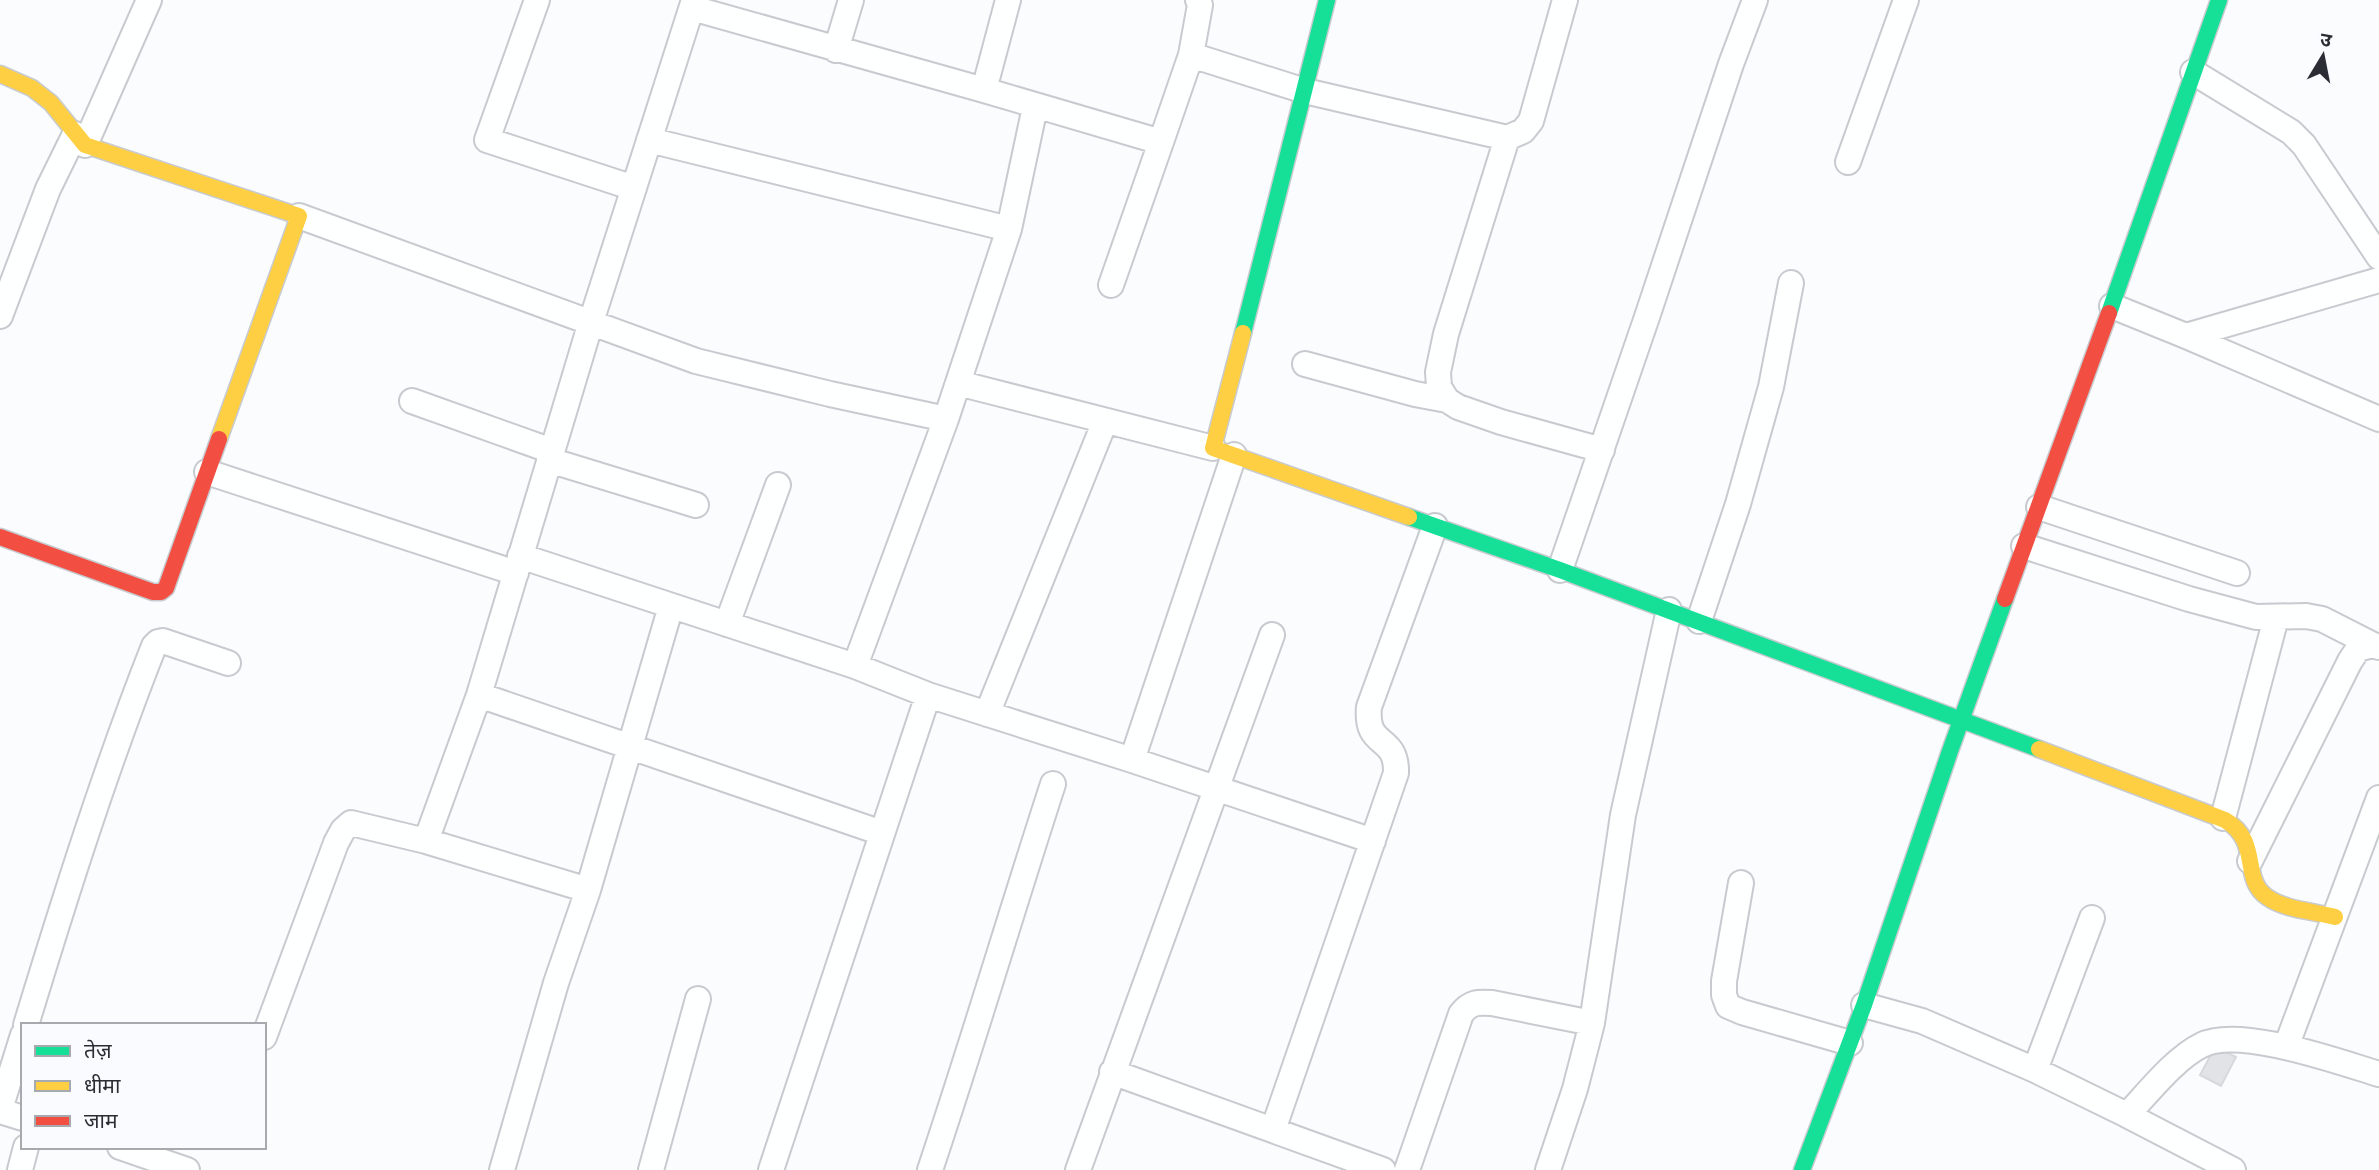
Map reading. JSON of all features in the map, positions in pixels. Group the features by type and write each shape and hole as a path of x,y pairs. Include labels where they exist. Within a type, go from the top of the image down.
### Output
{"street":[{"path":"0,316 48,189 80,139 149,0"},
{"path":"537,0 487,140 634,188"},
{"path":"836,50 851,0"},
{"path":"984,90 1009,0"},
{"path":"1111,285 1191,55 1200,5 1198,0"},
{"path":"1132,760 1224,452 1326,0"},
{"path":"1191,55 1305,91 1507,138 1523,131 1531,121 1565,0"},
{"path":"1560,570 1755,0"},
{"path":"1848,162 1906,0"},
{"path":"1802,1170 1864,1005 1962,718 2112,306 2219,0"},
{"path":"426,841 479,695 591,322 693,4 836,50 1161,142"},
{"path":"2193,72 2291,132 2304,145 2379,257"},
{"path":"0,74 32,88 51,103 80,139 696,360 830,394 946,419"},
{"path":"855,666 946,419 1009,229 1035,107"},
{"path":"1447,400 1439,387 1438,372 1446,334 1507,138"},
{"path":"649,139 1009,229"},
{"path":"0,537 153,592 161,592 166,588 299,216"},
{"path":"2186,336 2379,280"},
{"path":"1699,621 1738,504 1769,398 1791,283"},
{"path":"2112,306 2379,419"},
{"path":"1305,364 1447,400 1458,407 1501,422 1602,450"},
{"path":"958,383 1224,452 1560,570 1962,718 2223,818 2239,830 2247,841 2256,887 2268,898 2335,916"},
{"path":"412,401 550,456 696,505"},
{"path":"988,714 1105,421"},
{"path":"207,472 518,565 671,606 855,666 928,695 1373,841"},
{"path":"727,624 778,485"},
{"path":"2039,507 2237,573"},
{"path":"1273,1130 1396,773 1393,751 1375,738 1369,729 1369,707 1435,526"},
{"path":"2024,546 2189,599 2256,617 2306,616 2322,619 2376,646"},
{"path":"502,1170 556,983 588,890 631,748 671,606"},
{"path":"1548,1170 1575,1089 1592,1023 1623,815 1669,610"},
{"path":"2223,818 2276,618"},
{"path":"1078,1170 1272,635"},
{"path":"27,1023 77,861 127,715 154,646 163,641 228,663"},
{"path":"2250,861 2350,661 2358,649 2376,646"},
{"path":"479,695 882,833"},
{"path":"771,1170 928,695"},
{"path":"930,1170 976,1034 1010,915 1053,784"},
{"path":"2286,1047 2379,798"},
{"path":"266,1032 343,830 351,823 426,841 588,890"},
{"path":"1741,883 1724,981 1724,995 1728,1006 1850,1043"},
{"path":"2035,1070 2092,918"},
{"path":"651,1170 698,999"},
{"path":"1407,1170 1461,1014 1467,1006 1477,1002 1492,1003 1592,1023"},
{"path":"1864,1005 1922,1021 2035,1070 2233,1170"},
{"path":"2127,1115 2181,1060 2202,1044 2226,1039 2286,1047 2379,1074"},
{"path":"21,1042 0,1110 21,1117"},
{"path":"1112,1072 1383,1170"},
{"path":"20,1170 25,1149"},
{"path":"127,1149 187,1170"}],"building":[{"path":"2215,1047 2236,1057 2221,1086 2200,1075"}],"traffic: fast":[{"path":"1243,333 1327,0"},
{"path":"2109,313 2219,0"},
{"path":"1409,517 1560,570 2039,749"},
{"path":"1802,1170 1864,1005 2005,599"}],"traffic: slow":[{"path":"0,74 32,88 51,103 85,145 299,216 219,439"},
{"path":"1243,333 1213,448 1409,517"},
{"path":"2039,749 2225,820 2243,839 2254,880 2267,897 2291,907 2335,917"}],"traffic: jam":[{"path":"2005,599 2109,313"},
{"path":"0,537 153,592 161,592 166,588 219,439"}]}
